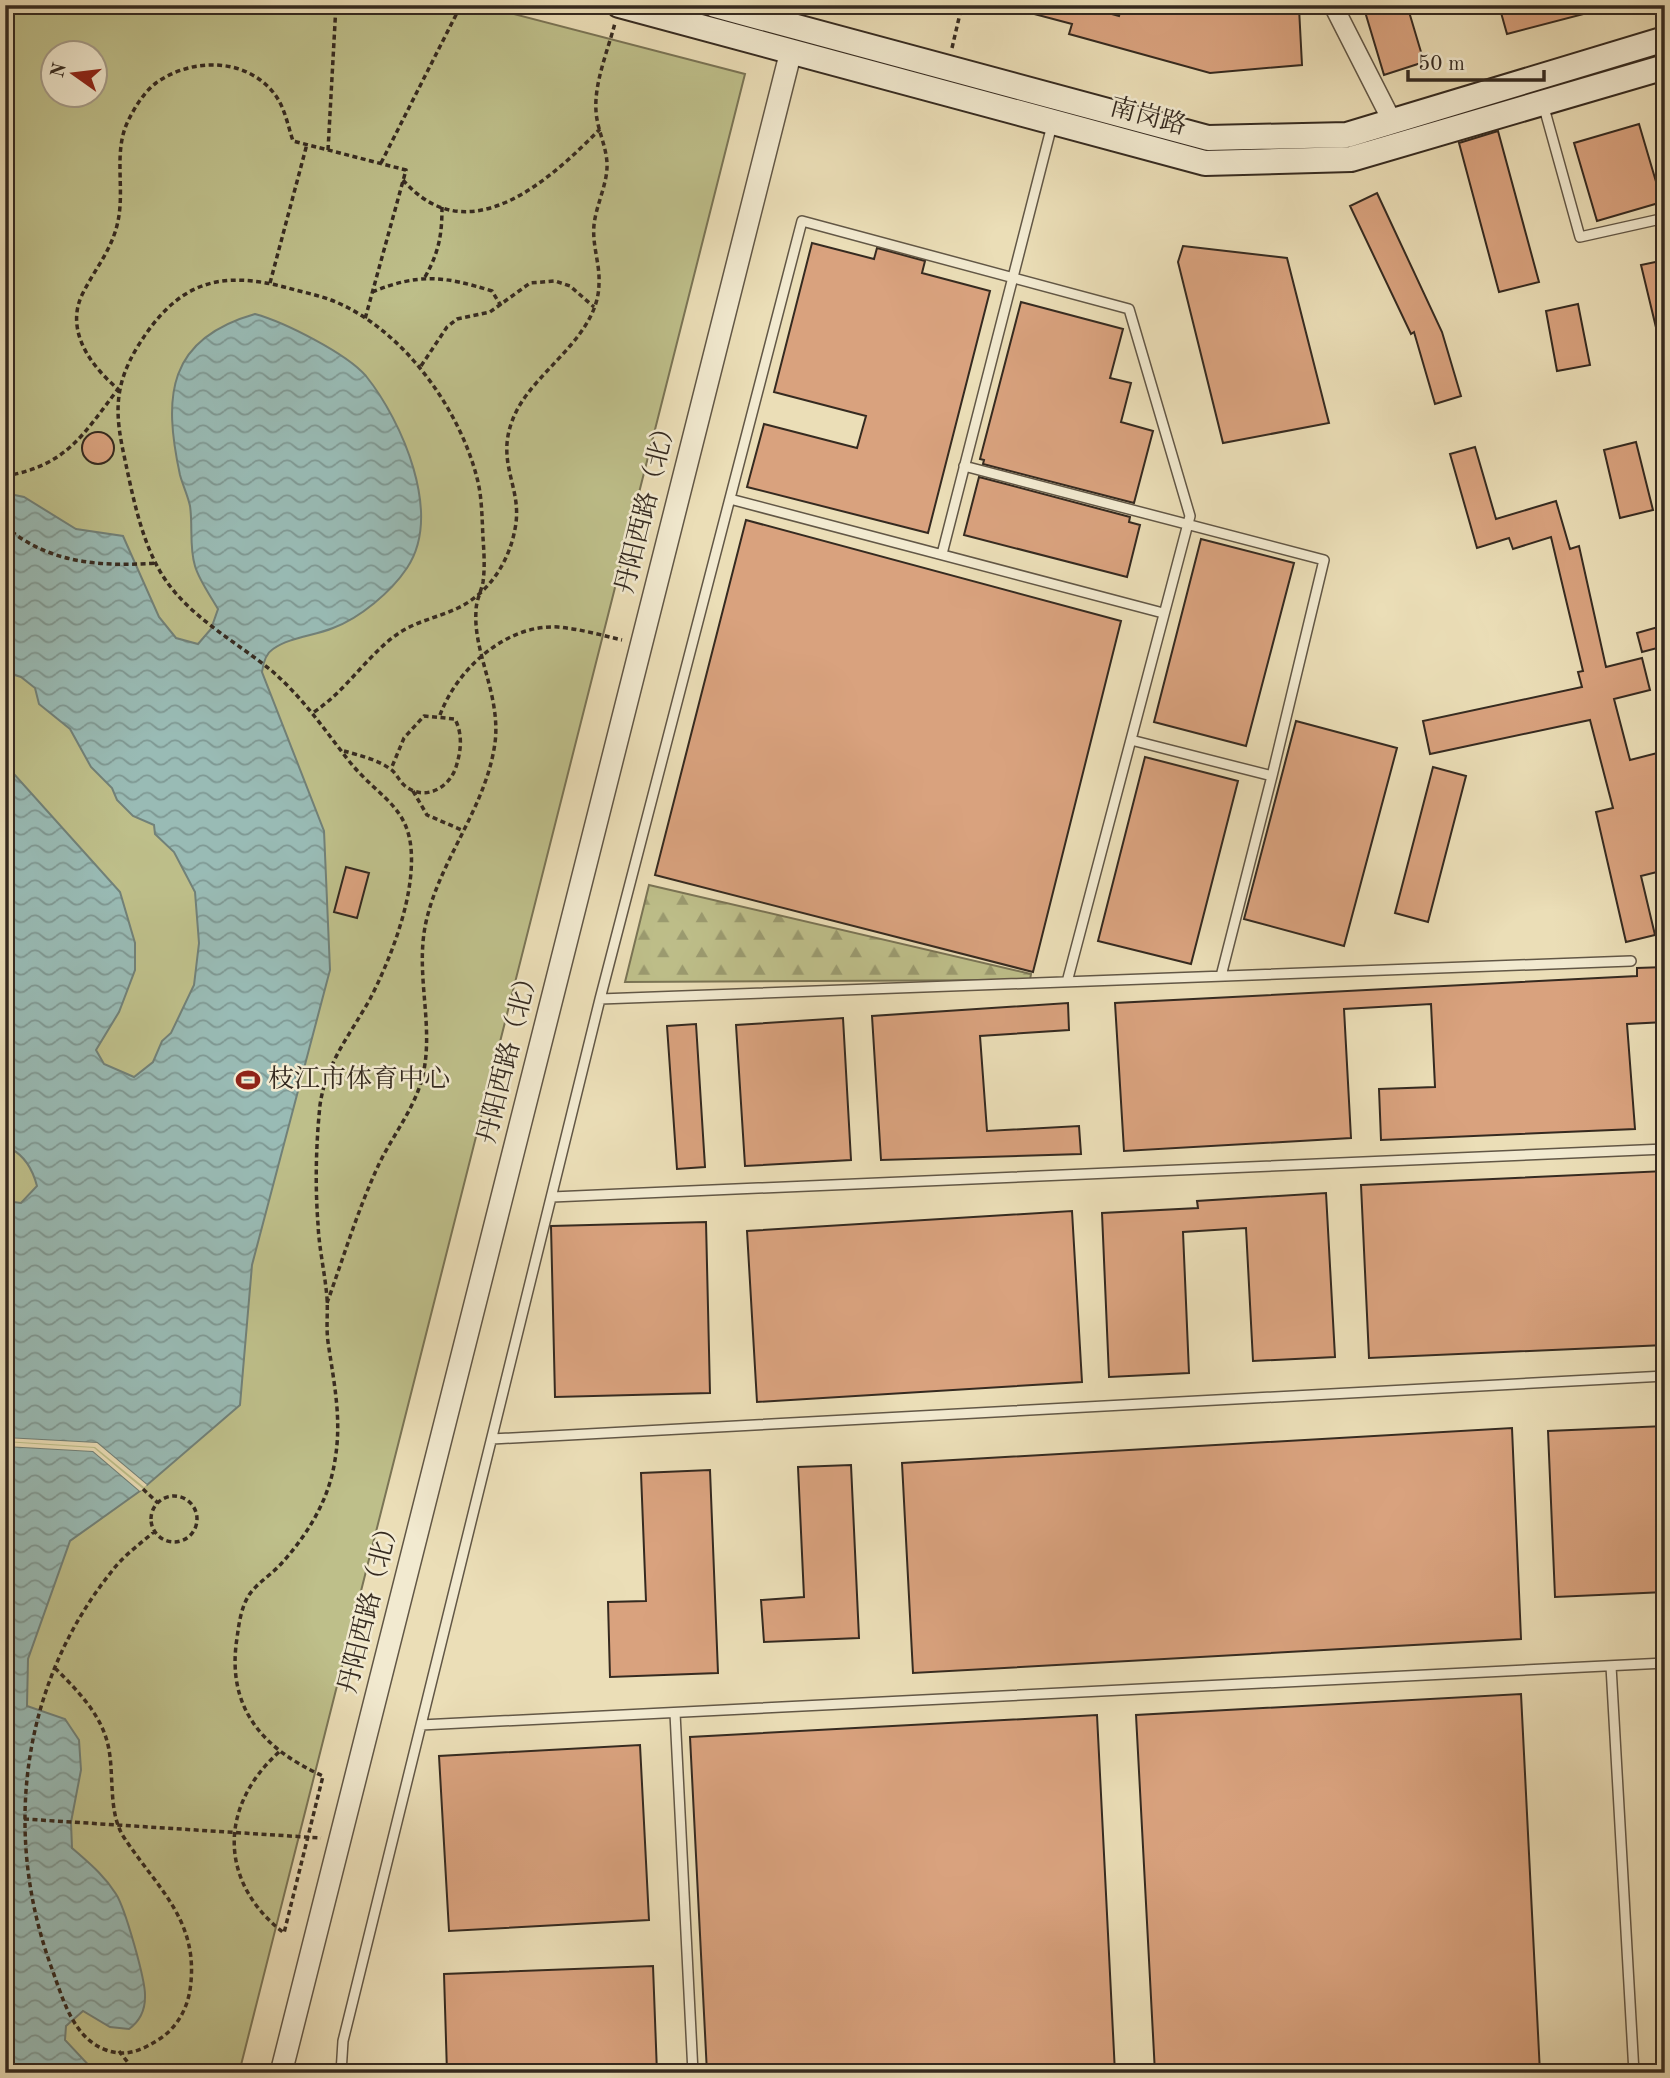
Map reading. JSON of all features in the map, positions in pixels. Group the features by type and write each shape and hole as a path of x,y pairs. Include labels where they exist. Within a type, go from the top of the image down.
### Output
{"main road":[{"name":"南岗路","path":"620,5 791,51 1056,110 1208,138 1347,135 1665,39"},
{"name":"南岗路","path":"715,5 947,67 1056,110 1205,163 1351,159 1665,67"}],"street":[{"path":"1333,5 1392,121"},
{"name":"丹阳西路（北）","path":"281,2073 791,51"}],"lane":[{"path":"1543,103 1580,237 1665,218"},
{"path":"942,554 1056,110"},
{"path":"341,2073 343,2041 600,999 802,221 1129,309 1190,516 1066,982"},
{"path":"964,466 1324,561 1221,976"},
{"path":"730,499 1163,613"},
{"path":"1131,740 1272,776"},
{"path":"600,999 1631,961"},
{"path":"552,1197 1665,1149"},
{"path":"492,1439 1665,1376"},
{"path":"421,1725 1665,1663"},
{"path":"1611,1666 1634,2073"},
{"path":"675,1713 692,2073"}],"path":[{"path":"328,150 336,5"},
{"path":"381,163 461,5"},
{"path":"314,712 335,698 399,633 460,607 480,592 497,576 508,556 516,527 515,500 505,455 515,414 538,378 574,340 594,307 600,284 594,225 607,169 596,112 597,92 620,5"},
{"path":"947,67 962,5"},
{"path":"279,1752 256,1777 238,1814 233,1850 243,1886 263,1917 284,1933 323,1776 279,1752 261,1735 243,1707 236,1680 234,1654 243,1606 252,1590 280,1565 308,1529 331,1482 339,1417 326,1323 327,1303 317,1223 317,1166 325,1074 374,990 394,940 411,873 410,841 401,812 342,750 314,712 272,672 202,620 162,574 137,511 121,443 117,415 118,389 80,344 77,321 81,297 104,261 118,222 122,193 120,143 138,102 154,85 172,74 215,63 227,65 267,86 283,110 293,141 406,170 365,319"},
{"path":"403,180 416,195 442,207 477,211 503,204 530,191 561,168 600,129"},
{"path":"270,283 307,144"},
{"path":"425,276 438,254 443,230 442,207"},
{"path":"372,292 399,281 425,276 492,291 501,306"},
{"path":"5,476 48,465 77,442 118,389 136,349 162,313 190,288 224,278 270,283 334,301 380,329 421,366 455,424 477,479 484,539 480,592 475,613 493,693 496,738 485,788 441,876 428,912 421,949 424,1073 410,1111 384,1153 361,1203 327,1303"},
{"path":"421,366 430,357 447,327 457,319 490,312 530,283 555,281 583,294 594,307"},
{"path":"5,526 35,546 86,563 157,563"},
{"path":"440,715 446,700 466,671 483,655 521,634 557,627 641,645"},
{"path":"391,769 412,726 424,716 440,715 455,719 460,729 461,751 455,772 442,788 430,793 413,792"},
{"path":"342,750 391,769 413,792 427,815 464,831"},
{"path":"143,1489 158,1503"},
{"path":"180,1497 192,1505 197,1520 192,1534 180,1541 166,1540 155,1531 152,1517 158,1503 164,1499 180,1497"},
{"path":"54,1668 79,1692 101,1724 109,1746 118,1826 141,1863 166,1893 183,1924 194,1964 188,2004 171,2031 138,2053 106,2050 74,2026 38,1933 24,1863 24,1819 25,1789 39,1708 54,1668 83,1609 114,1568 155,1531"},
{"path":"24,1819 340,1840"},
{"path":"119,2051 136,2073"}],"green space":[{"name":"枝江市体育中心","path":"5,5 479,5 745,74 239,2073 19,2073 5,2066"},
{"path":"649,885 1031,974 1030,980 625,982"}],"water":[{"path":"255,314 314,339 357,367 366,376 393,417 404,442 414,469 421,522 417,546 407,568 384,595 343,624 280,645 270,651 264,663 262,672 324,831 330,970 252,1265 240,1405 147,1485 97,1443 5,1438 5,1201 21,1203 37,1186 28,1164 11,1149 5,1134 5,764 120,892 135,943 135,970 119,1012 96,1050 104,1064 134,1077 153,1062 162,1041 171,1033 194,985 199,943 195,892 174,852 155,834 154,825 133,816 117,800 112,788 91,767 70,729 39,704 35,688 21,677 5,672 5,493 24,497 76,529 123,536 159,617 176,638 198,644 211,629 218,609 199,577 193,559 190,506 180,475 175,446 173,396 178,374 188,355 204,339 226,325"},
{"path":"5,1446 93,1451 140,1491 70,1541 28,1659 27,1706 65,1719 79,1740 81,1770 71,1822 72,1848 101,1875 116,1894 139,1961 144,1989 143,2011 129,2029 110,2027 83,2011 66,2026 65,2040 96,2073 5,2073"}],"pier":[{"path":"5,1438 97,1443 147,1485 144,1487 95,1447 5,1441"},
{"path":"5,1442 94,1448 143,1489 140,1491 93,1451 5,1446"}],"building":[{"path":"1019,5 1079,5 1119,16 1122,5 1197,5 1223,12 1244,11 1244,5 1267,5 1268,10 1299,8 1302,65 1210,73 1069,34 1072,24 1019,10"},
{"path":"1363,5 1407,5 1424,62 1384,75"},
{"path":"1516,5 1599,5 1599,10 1507,34 1500,9"},
{"path":"1639,124 1662,202 1597,221 1574,143"},
{"path":"1498,131 1539,282 1499,292 1459,143"},
{"path":"1377,193 1442,332 1461,396 1435,404 1414,332 1411,334 1350,206"},
{"path":"812,243 874,259 877,248 925,261 922,273 990,291 928,533 747,487 764,424 857,448 866,416 774,392"},
{"path":"1183,246 1287,258 1329,423 1223,443 1178,262"},
{"path":"1665,260 1665,340 1659,340 1641,265"},
{"path":"1021,302 1123,329 1110,378 1131,383 1121,422 1153,431 1134,503 983,464 984,460 980,459"},
{"path":"1578,304 1590,365 1557,371 1546,311"},
{"path":"98,432 109,437 114,448 109,459 98,464 87,459 82,448 87,437"},
{"path":"1636,442 1653,510 1620,518 1604,450"},
{"path":"1475,447 1496,519 1556,501 1570,549 1579,546 1606,667 1642,658 1650,690 1614,699 1630,760 1665,751 1665,870 1641,876 1655,935 1626,942 1596,812 1613,808 1590,720 1430,754 1423,721 1582,687 1578,672 1583,671 1551,537 1513,549 1509,538 1477,548 1450,454"},
{"path":"979,477 1130,517 1129,522 1140,525 1127,577 964,535"},
{"path":"746,520 1121,621 1033,972 655,875"},
{"path":"1201,539 1294,563 1246,746 1154,722"},
{"path":"1665,625 1665,646 1642,652 1637,633"},
{"path":"1296,721 1397,748 1344,946 1244,919"},
{"path":"1145,757 1238,781 1191,964 1098,941"},
{"path":"1433,767 1466,776 1428,922 1395,913"},
{"path":"346,867 369,873 357,918 334,912"},
{"path":"1665,967 1665,1022 1627,1024 1635,1129 1381,1140 1379,1089 1435,1087 1431,1004 1344,1009 1351,1138 1124,1151 1115,1003 1637,976 1637,968"},
{"path":"1068,1003 1069,1030 980,1036 987,1131 1079,1126 1081,1154 881,1160 872,1016"},
{"path":"843,1018 851,1160 745,1166 736,1025"},
{"path":"696,1024 705,1167 677,1169 667,1026"},
{"path":"1665,1171 1665,1345 1369,1358 1361,1185"},
{"path":"1326,1193 1335,1357 1253,1361 1246,1228 1183,1232 1189,1373 1109,1377 1102,1213 1198,1208 1197,1201"},
{"path":"1072,1211 1082,1382 757,1402 747,1231"},
{"path":"706,1222 710,1393 555,1397 551,1226"},
{"path":"1665,1426 1665,1592 1555,1597 1548,1431"},
{"path":"1512,1428 1521,1639 913,1673 902,1463"},
{"path":"851,1465 859,1638 764,1642 761,1600 804,1597 798,1467"},
{"path":"710,1470 718,1673 610,1677 608,1602 646,1601 641,1473"},
{"path":"1521,1694 1540,2073 1155,2073 1136,1715"},
{"path":"1097,1715 1115,2073 707,2073 690,1737"},
{"path":"640,1745 649,1920 449,1931 439,1756"},
{"path":"653,1966 657,2073 447,2073 444,1974"}],"place":[{"name":"枝江市体育中心","path":"248,1080"}]}
